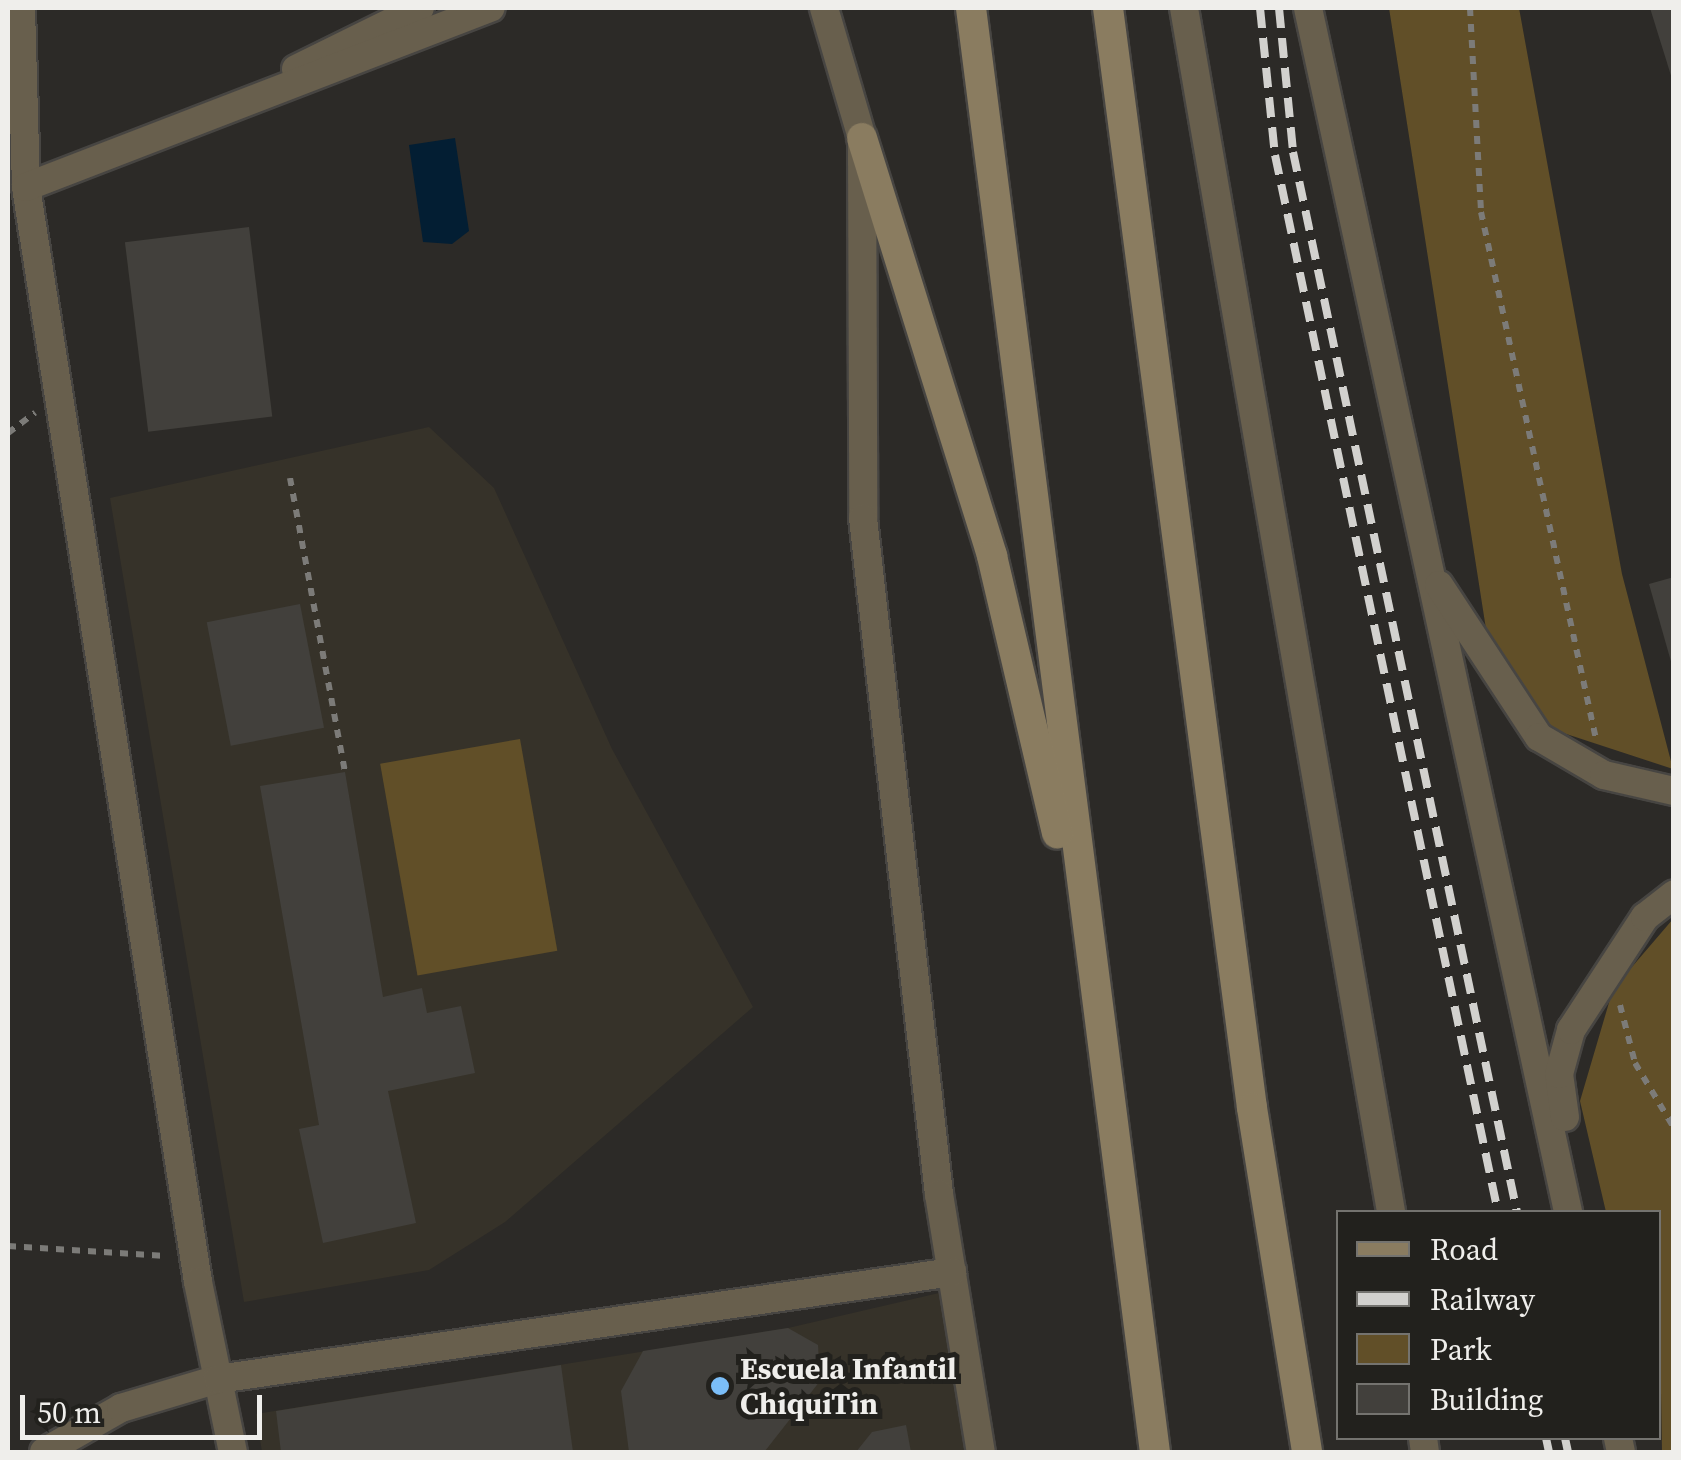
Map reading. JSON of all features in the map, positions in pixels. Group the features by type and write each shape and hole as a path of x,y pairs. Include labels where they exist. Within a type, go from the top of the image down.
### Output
{"main road":[{"path":"971,8 1155,1452"},
{"path":"1108,8 1252,1108 1307,1452"},
{"path":"862,138 992,556 1094,991"}],"street":[{"path":"21,8 26,187 194,1258 233,1452"},
{"path":"249,101 320,53 420,8"},
{"path":"26,187 491,8"},
{"path":"824,8 862,138 862,518 952,1272 980,1452"},
{"path":"1184,8 1391,1210"},
{"path":"1308,8 1568,1210"},
{"path":"1427,564 1539,736 1604,775 1674,791"},
{"path":"1581,1210 1558,1074 1593,990 1645,917 1674,894"},
{"path":"44,1452 121,1408 218,1379 952,1272"}],"path":[{"path":"1470,8 1481,212 1604,775"},
{"path":"290,478 345,772"},
{"path":"1593,990 1628,1009 1635,1064 1674,1128"},
{"path":"8,1246 194,1258"}],"shaded area":[{"path":"429,427 494,488 612,749 753,1007 505,1222 429,1270 244,1302 110,498"},
{"path":"939,1293 973,1452 262,1452 256,1414 788,1328"}],"green space":[{"path":"1389,8 1519,8 1622,574 1673,769 1548,728 1486,629"},
{"path":"520,739 557,951 417,975 380,764"},
{"path":"1673,919 1673,1452 1662,1452 1661,1210 1606,1210 1580,1101 1613,989"}],"water":[{"path":"455,138 469,231 452,244 423,242 409,145"}],"building":[{"path":"1650,8 1674,8 1674,82 1673,82"},
{"path":"249,227 272,417 148,432 125,242"},
{"path":"1674,577 1674,665 1672,665 1649,584"},
{"path":"300,604 324,728 231,746 207,622"},
{"path":"345,772 383,997 422,988 427,1013 461,1006 475,1073 388,1091 416,1223 323,1243 299,1129 319,1125 260,786"},
{"name":"Escuela Infantil ChiquiTin","path":"788,1328 818,1345 820,1381 765,1451 629,1452 621,1391 643,1351"},
{"path":"561,1365 573,1452 281,1452 276,1411"},
{"path":"906,1425 911,1452 856,1452 872,1432"}],"railway":[{"path":"1260,8 1275,155 1498,1210"},
{"path":"1279,8 1293,152 1517,1210"},
{"path":"1546,1440 1549,1452"},
{"path":"1565,1440 1568,1452"}],"place":[{"name":"Escuela Infantil ChiquiTin","path":"720,1386"}]}
